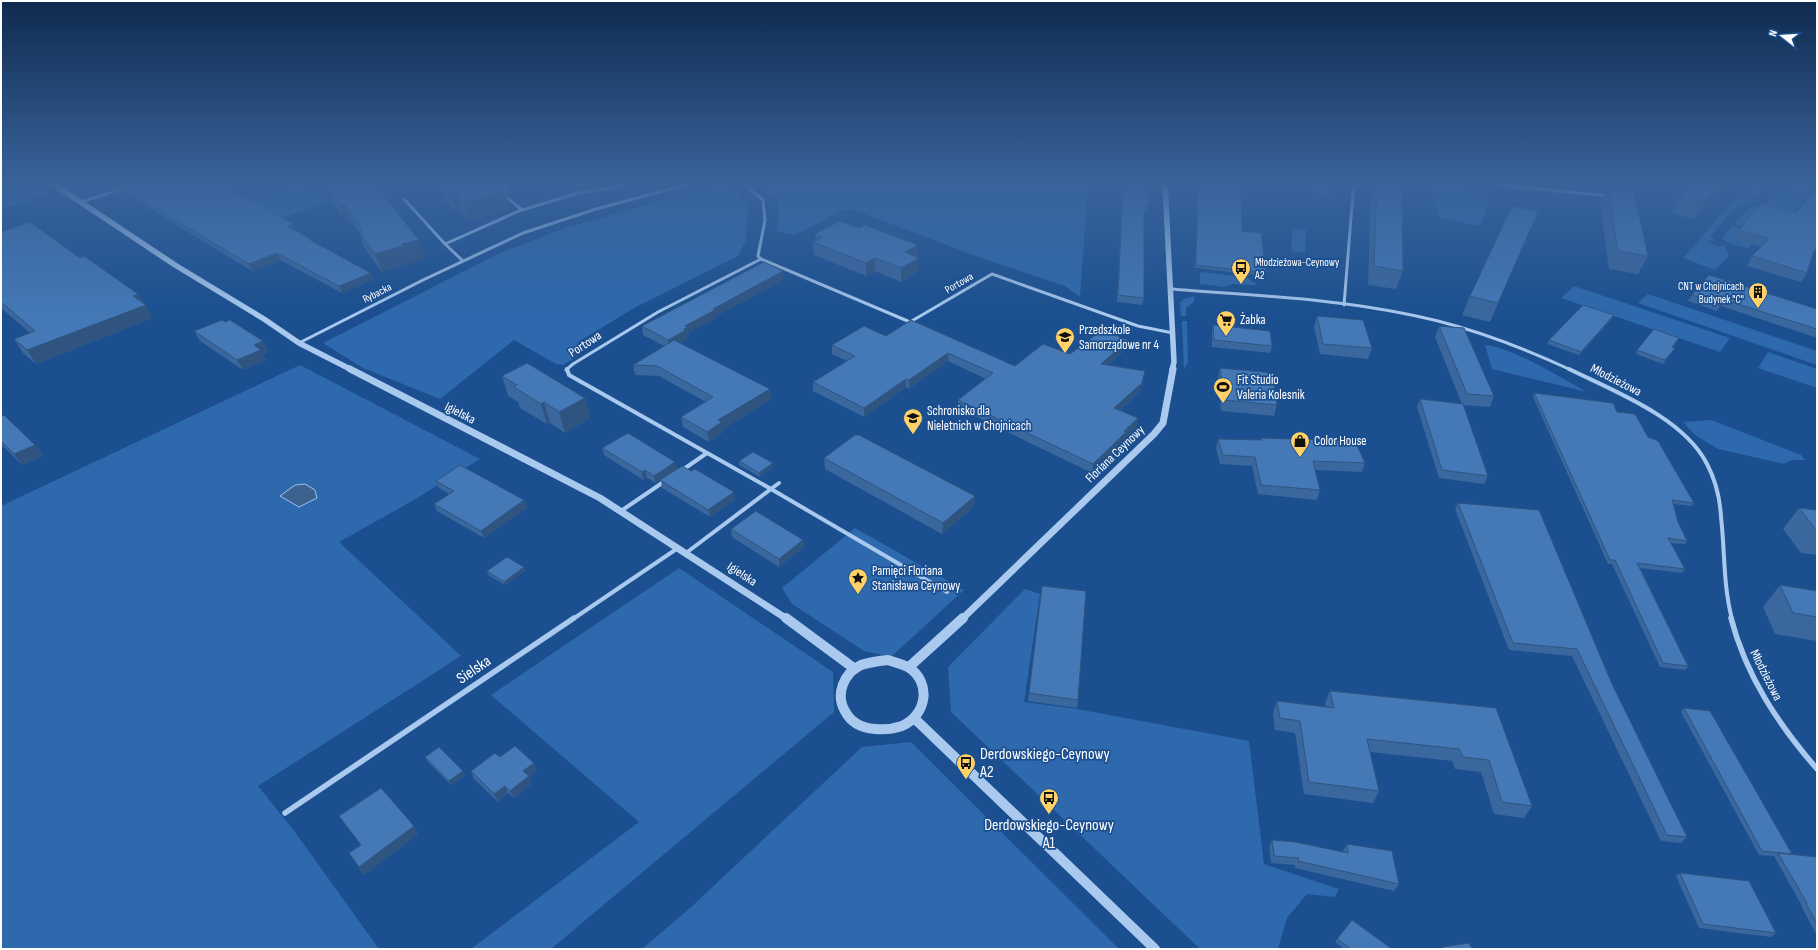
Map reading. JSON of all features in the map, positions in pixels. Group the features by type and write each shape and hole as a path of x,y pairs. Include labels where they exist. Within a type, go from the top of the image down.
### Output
{"street":[{"name":"Igielska","path":"118,227 175,265 264,319 299,343 600,498 776,610 855,668"},
{"path":"430,227 463,261"},
{"path":"445,244 483,227"},
{"name":"Rybacka","path":"299,343 422,280 518,236 541,227"},
{"path":"761,259 758,256 764,227"},
{"name":"Floriana Ceynowy","path":"909,667 937,643 1154,434 1163,423 1174,362 1167,227"},
{"path":"1344,305 1350,227"},
{"name":"Portowa","path":"947,592 772,489 569,375 566,370 573,364 658,312 761,259 910,322 992,274 1138,326 1173,333"},
{"name":"Młodzieżowa","path":"1170,289 1344,305 1418,316 1474,331 1509,342 1550,360 1631,400 1659,417 1685,436 1708,465 1717,490 1727,596 1740,649 1754,679 1773,712 1795,743 1817,769"},
{"path":"676,474 707,453"},
{"path":"621,511 670,478"},
{"path":"686,553 779,483"},
{"name":"Sielska","path":"284,813 678,548"},
{"path":"888,660 899,662 909,667 918,675 925,685 926,697 922,708 914,719 892,730 878,730 865,728 854,722 842,708 839,698 841,687 846,677 855,668 876,661 888,660"},
{"path":"914,719 972,772 1155,949"}],"shaded area":[{"path":"747,227 746,240 738,256 636,307 578,342 574,358 563,365 556,364 514,340 440,399 363,368 323,343 500,253 565,228"},
{"path":"777,227 810,227 795,235 777,231"},
{"path":"900,227 1085,227 1080,297 1065,286 981,258"},
{"path":"1710,227 1718,227 1711,236 1715,240 1708,242 1717,246 1725,246 1729,256 1715,270 1683,258"},
{"path":"1731,227 1743,228 1751,245 1748,248 1732,244 1722,239"},
{"path":"1293,228 1306,230 1305,253 1291,251"},
{"path":"1200,272 1246,277 1257,285 1233,284 1224,287 1200,284"},
{"path":"1574,286 1730,338 1720,352 1561,298"},
{"path":"1648,294 1817,351 1817,365 1638,303"},
{"path":"1194,296 1194,302 1186,308 1186,316 1181,316 1180,303 1184,299"},
{"path":"1182,321 1187,321 1188,362 1184,369"},
{"path":"1485,345 1509,351 1587,392 1492,369"},
{"path":"1768,352 1817,369 1817,388 1758,368"},
{"path":"300,365 480,459 414,500 339,542 461,656 258,786 295,832 379,949 1,949 1,506"},
{"path":"1711,420 1801,455 1805,460 1792,460 1784,464 1718,449 1695,435 1683,422"},
{"path":"305,484 315,490 317,498 299,507 280,496 295,485"},
{"path":"855,528 964,590 891,657 864,651 792,604 782,588"},
{"path":"679,568 833,672 834,712 551,949 471,949 639,822 491,695"},
{"path":"1025,589 1040,594 1024,702 1077,709 1249,741 1264,864 1339,889 1335,897 1307,894 1287,918 1278,949 1200,949 951,712 948,667"},
{"path":"911,742 1119,949 642,949 690,908 862,747"}],"building":[{"path":"15,227 37,227 80,258 84,256 138,294 133,296 146,305 27,350 14,339 35,331 1,302 1,232"},
{"path":"188,227 290,227 312,240 310,240 371,273 339,286 277,253 249,264"},
{"path":"361,227 409,227 419,240 402,244 404,246 375,254 359,231 363,230"},
{"path":"828,227 871,227 918,245 905,252 919,258 901,268 875,258 866,263 813,242 823,237 815,234"},
{"path":"1121,227 1144,227 1144,298 1118,295"},
{"path":"1197,227 1242,227 1242,231 1261,233 1266,273 1196,265"},
{"path":"1375,227 1403,227 1403,271 1374,266"},
{"path":"1502,227 1531,227 1498,303 1470,296"},
{"path":"1614,227 1642,227 1648,256 1618,251"},
{"path":"1741,227 1817,227 1817,247 1814,251 1807,273 1752,256 1769,239 1739,230"},
{"path":"764,262 783,271 713,309 715,310 685,326 688,327 684,329 686,330 668,340 642,326"},
{"name":"CNT w Chojnicach Budynek \"C\"","path":"1709,275 1817,309 1817,329 1725,300 1721,304 1692,295"},
{"path":"1583,305 1614,315 1581,352 1549,340"},
{"path":"1317,316 1363,320 1372,348 1323,344"},
{"path":"222,320 225,322 230,320 263,341 254,345 261,350 237,360 194,331"},
{"path":"911,320 1015,366 1043,344 1070,354 1102,330 1128,340 1101,364 1145,371 1142,383 1114,408 1138,418 1124,431 1126,432 1093,464 958,400 993,373 948,353 909,380 906,379 864,408 813,382 855,356 832,345 864,326 886,336"},
{"path":"1213,325 1270,331 1272,346 1214,340"},
{"path":"1439,326 1464,328 1494,396 1467,394"},
{"path":"1654,329 1679,338 1672,347 1675,348 1665,360 1637,350"},
{"path":"674,340 770,389 718,420 722,422 707,432 681,417 713,397 657,366 633,365"},
{"path":"527,363 585,398 559,412 544,402 541,404 514,387 517,385 502,376"},
{"path":"1220,368 1273,373 1277,405 1224,400"},
{"path":"1534,393 1613,403 1617,412 1635,414 1648,437 1658,441 1694,503 1672,500 1678,522 1687,541 1668,538 1685,569 1637,563 1688,666 1663,663 1615,560 1610,560"},
{"path":"1420,399 1463,404 1488,476 1442,470"},
{"path":"4,415 35,445 14,454 1,441 1,416"},
{"path":"628,433 675,462 654,476 645,470 642,472 602,448"},
{"path":"855,435 859,435 975,496 943,523 824,458"},
{"path":"1261,438 1355,441 1365,463 1313,461 1320,490 1261,485 1255,457 1223,455 1218,439 1262,440"},
{"path":"753,452 773,463 759,473 739,461"},
{"path":"460,465 524,500 481,531 434,504 454,491 436,481"},
{"path":"682,466 691,471 695,469 734,492 708,510 660,480"},
{"path":"1458,503 1539,510 1612,684 1687,837 1667,835 1577,649 1513,643"},
{"path":"1799,508 1817,510 1817,531"},
{"path":"756,511 803,540 779,559 731,529"},
{"path":"507,557 524,567 504,582 487,571"},
{"path":"1780,585 1817,591 1817,617 1793,613"},
{"path":"1042,586 1086,591 1078,700 1029,693"},
{"path":"1330,691 1496,708 1532,806 1502,802 1489,760 1463,757 1459,749 1367,739 1379,791 1309,782 1300,721 1280,718 1277,701 1334,708"},
{"path":"1684,708 1710,711 1792,854 1762,851"},
{"path":"515,746 534,763 523,771 529,776 510,791 505,786 494,794 471,771 495,753 500,757"},
{"path":"439,747 463,771 449,781 425,757"},
{"path":"381,788 414,826 359,867 349,853 361,845 339,816"},
{"path":"1272,840 1295,842 1348,853 1347,844 1392,851 1399,884 1298,861 1299,858 1274,856"},
{"path":"1778,853 1817,857 1817,924 1807,903"},
{"path":"1680,873 1749,881 1776,933 1703,924"},
{"path":"1352,920 1392,949 1351,949 1337,939"},
{"path":"1469,943 1472,949 1444,949 1443,947"}],"place":[{"name":"Młodzieżowa-Ceynowy A2","path":"1241,285"},
{"name":"CNT w Chojnicach Budynek \"C\"","path":"1758,309"},
{"name":"Żabka","path":"1226,337"},
{"name":"Przedszkole Samorządowe nr 4","path":"1065,354"},
{"name":"Fit Studio Valeria Kolesnik","path":"1223,404"},
{"name":"Schronisko dla Nieletnich w Chojnicach","path":"913,435"},
{"name":"Color House","path":"1300,458"},
{"name":"Pamięci Floriana Stanisława Ceynowy","path":"858,595"},
{"name":"Derdowskiego-Ceynowy A2","path":"966,780"},
{"name":"Derdowskiego-Ceynowy A1","path":"1049,815"}]}
